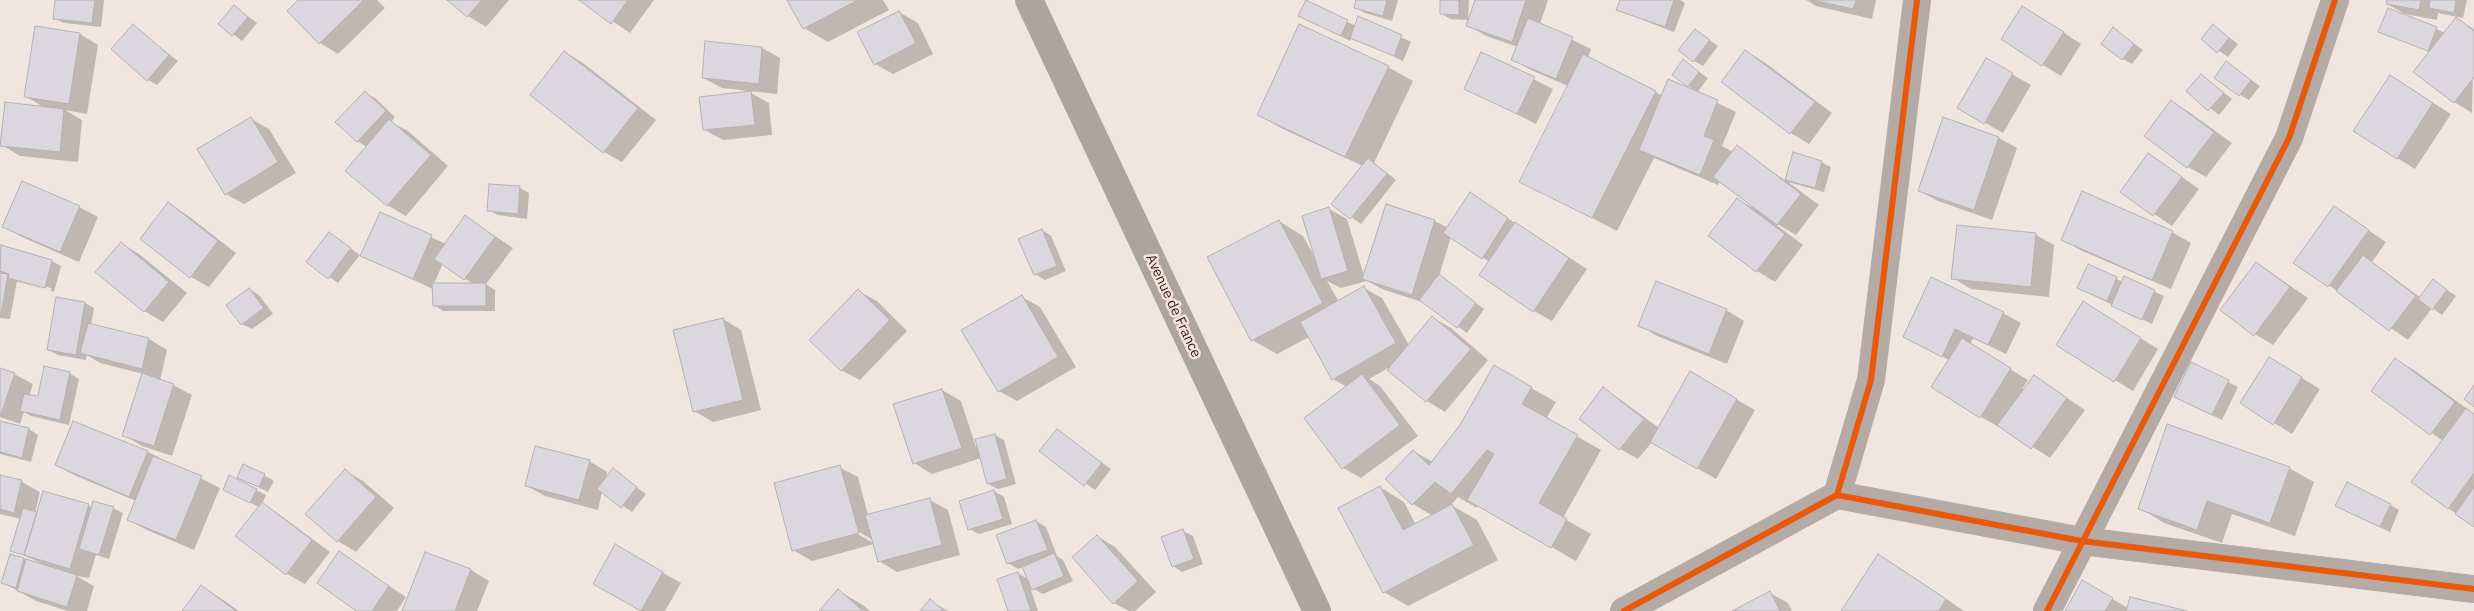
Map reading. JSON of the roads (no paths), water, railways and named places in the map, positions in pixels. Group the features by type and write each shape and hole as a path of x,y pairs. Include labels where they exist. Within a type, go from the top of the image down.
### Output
{"main road":[{"name":"Avenue de France","path":"1029,0 1317,611"}],"street":[{"path":"1837,495 1871,380 1917,0"},
{"path":"2047,611 2290,138 2336,0"},
{"path":"1624,611 1837,495 2082,541 2474,589"}]}
